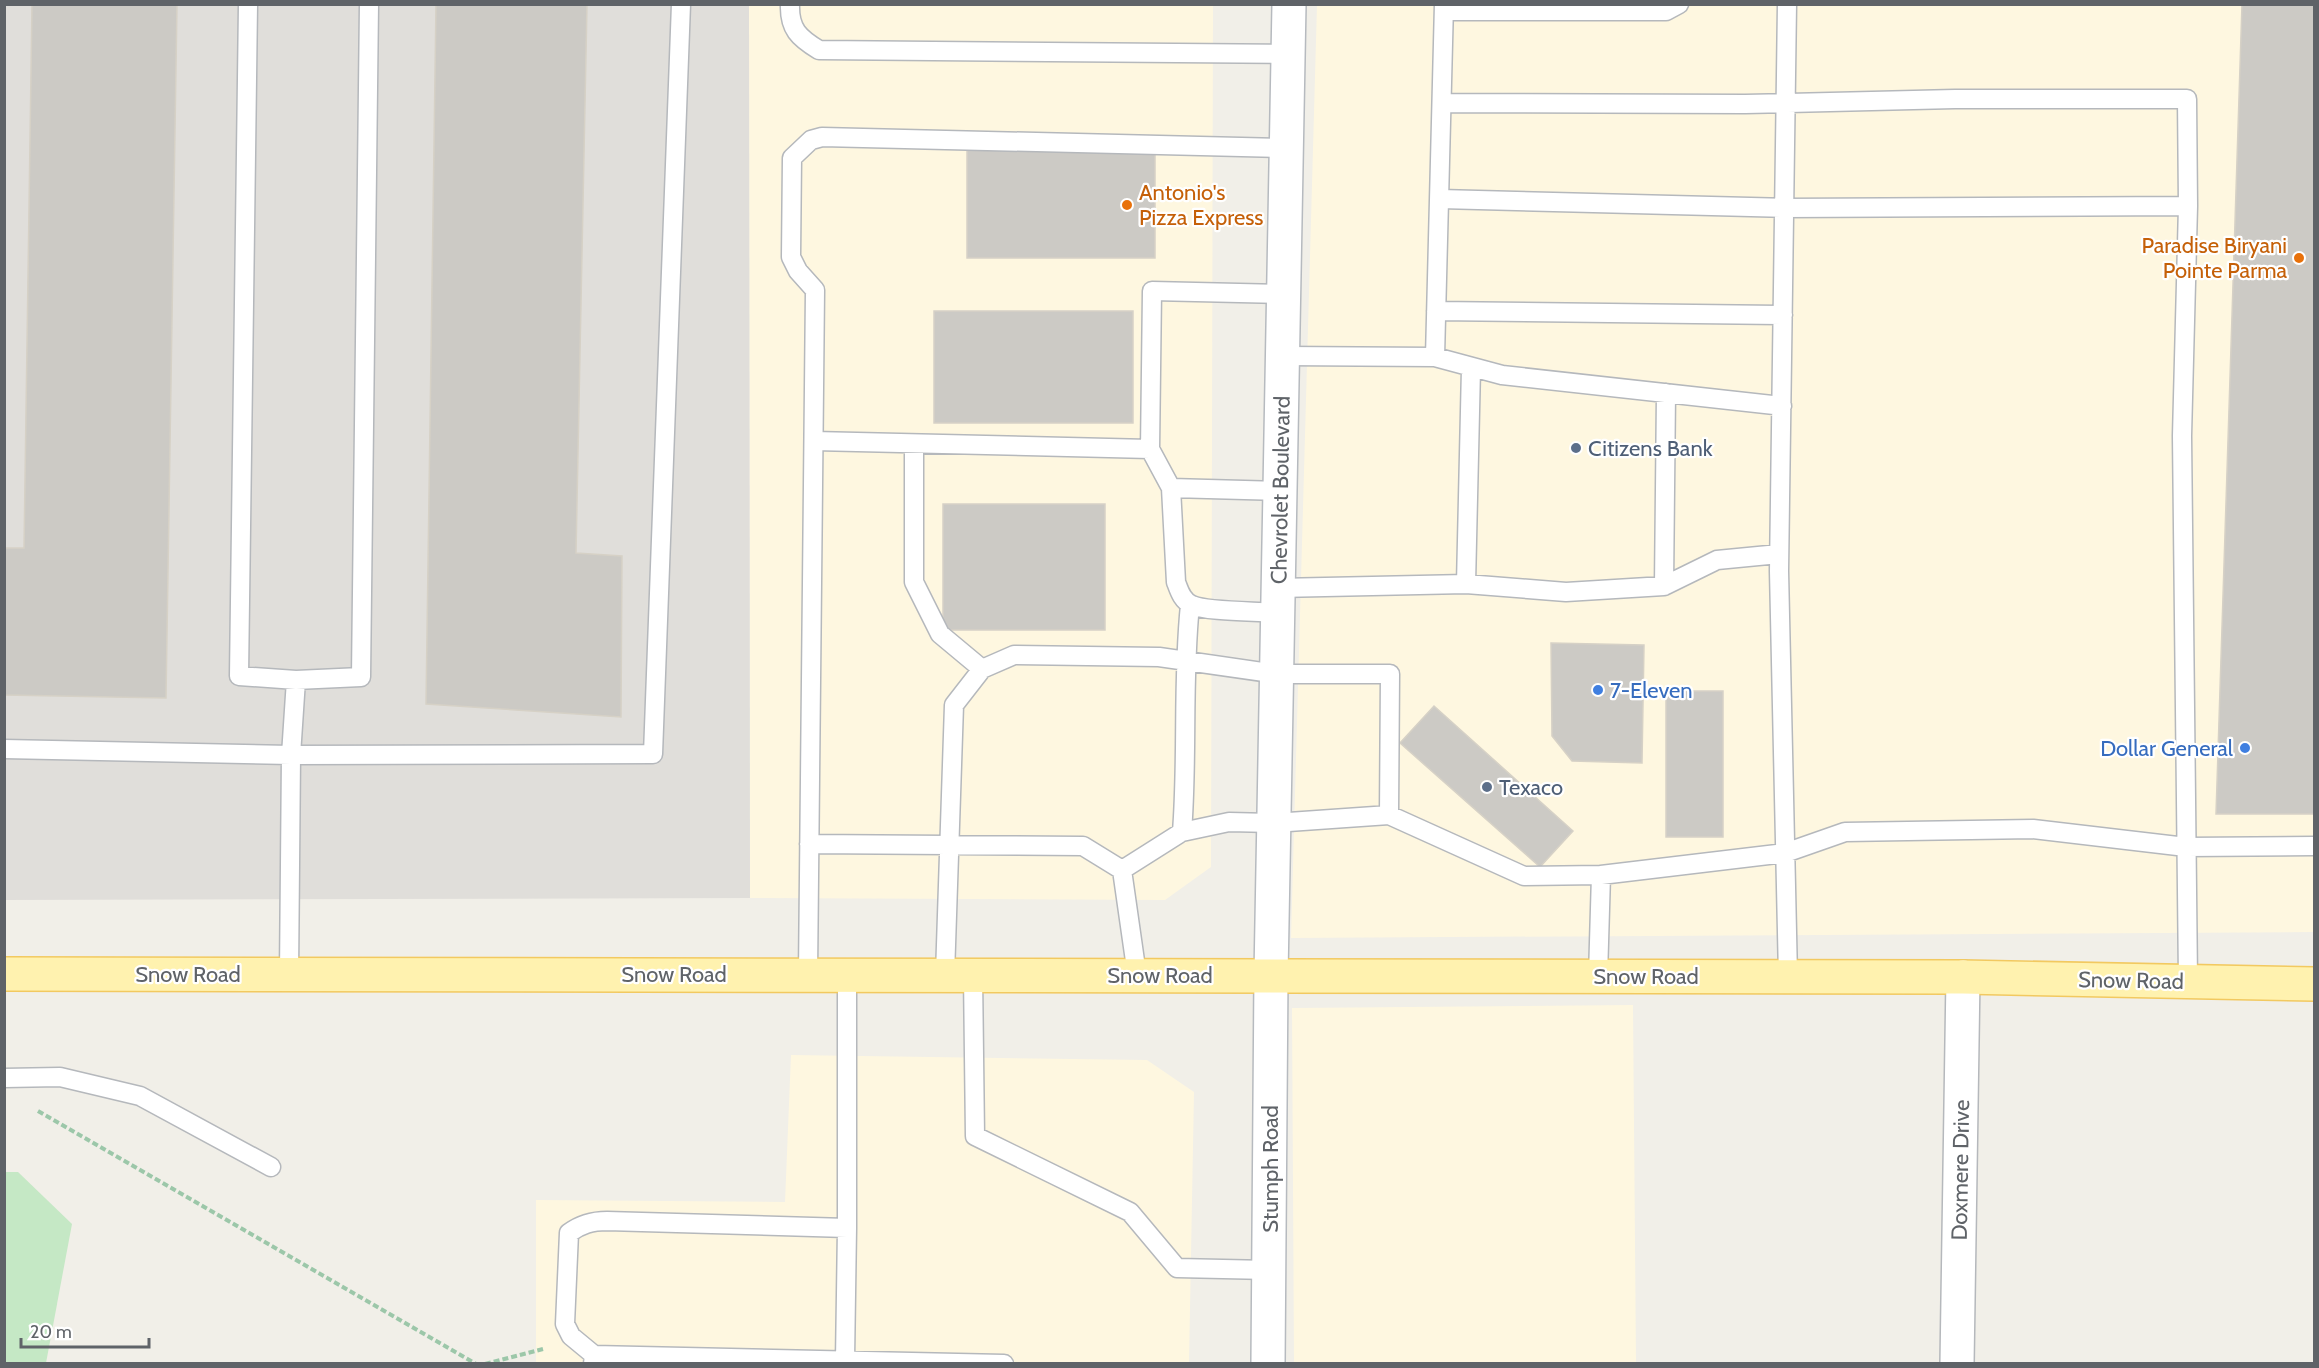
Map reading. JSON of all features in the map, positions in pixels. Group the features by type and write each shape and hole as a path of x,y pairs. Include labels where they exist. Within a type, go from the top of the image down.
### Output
{"main road":[{"name":"Chevrolet Boulevard","path":"1271,975 1289,4"},
{"name":"Snow Road","path":"4,974 1963,976 2314,984"},
{"name":"Stumph Road","path":"1268,1364 1271,975"},
{"name":"Doxmere Drive","path":"1957,1364 1963,976"}],"lane":[{"path":"248,4 239,676 296,680 361,677 369,4"},
{"path":"4,749 291,755 654,754 681,4"},
{"path":"790,4 790,21 799,38 819,50 1288,54"},
{"path":"1435,357 1444,8 1666,11 1679,4"},
{"path":"1787,4 1779,554 1788,976"},
{"path":"1442,104 1787,104 1955,99 2187,99 2188,206 2182,436 2188,981"},
{"path":"808,974 815,290 798,271 791,257 790,169 792,158 812,140 833,137 1286,148"},
{"path":"1440,199 1785,208 2188,206"},
{"path":"1284,294 1152,291 1150,449 1171,488 1176,582 1181,595 1190,605 1205,608 1466,584 1566,592 1664,586 1717,560 1779,554"},
{"path":"1436,311 1783,315"},
{"path":"1283,356 1435,357 1502,375 1782,406"},
{"path":"1466,584 1471,368"},
{"path":"1664,586 1666,393"},
{"path":"814,441 1150,449"},
{"path":"914,444 914,582 940,634 982,669"},
{"path":"1171,488 1280,491"},
{"path":"1182,832 1186,781 1185,659 1190,605"},
{"path":"1269,1270 1177,1268 1130,1212 975,1136 947,846 954,705 982,669 1014,656 1185,659 1277,675 1390,675 1389,815"},
{"path":"289,974 291,755 296,680"},
{"path":"1122,870 1182,832 1229,822 1274,823 1389,815 1524,876 1601,875 1785,853 1845,832 2022,829 2186,847 2314,846"},
{"path":"809,844 1083,846 1122,870"},
{"path":"1122,870 1137,975"},
{"path":"1598,976 1601,875"},
{"path":"845,1360 847,974"},
{"path":"4,1078 60,1077 140,1096 271,1167"},
{"path":"847,1228 594,1221 577,1227 569,1233 564,1310 566,1324 571,1336 593,1359 845,1360 1004,1364"}],"path":[{"path":"35,1109 476,1364"},
{"path":"485,1364 544,1348 571,1336"}],"shaded area":[{"path":"4,5 749,5 750,898 5,900"},
{"path":"749,5 1213,5 1211,867 1165,900 750,898"},
{"path":"1317,5 2314,5 2314,932 1291,938"},
{"path":"1633,1005 1636,1363 1294,1363 1292,1008"},
{"path":"791,1055 1147,1060 1194,1092 1189,1363 536,1364 536,1200 785,1202"}],"green space":[{"path":"4,1172 18,1172 72,1224 46,1363 5,1363"}],"building":[{"path":"32,4 177,4 166,698 4,695 4,548 24,548"},
{"path":"436,4 587,4 576,553 622,556 621,717 426,704"},
{"path":"2242,4 2314,4 2314,814 2216,814"},
{"path":"967,150 1155,150 1155,258 967,258"},
{"path":"934,311 1133,311 1133,423 934,423"},
{"path":"943,504 1105,504 1105,630 943,630"},
{"name":"7-Eleven","path":"1551,643 1644,645 1642,763 1572,761 1552,736"},
{"path":"1666,691 1723,691 1723,837 1666,837"},
{"name":"Texaco","path":"1434,706 1573,831 1540,867 1400,743"}],"place":[{"name":"Antonio's Pizza Express","path":"1127,205"},
{"name":"Paradise Biryani Pointe Parma","path":"2299,258"},
{"name":"Citizens Bank","path":"1576,448"},
{"name":"7-Eleven","path":"1598,690"},
{"name":"Dollar General","path":"2245,748"},
{"name":"Texaco","path":"1487,787"}]}
